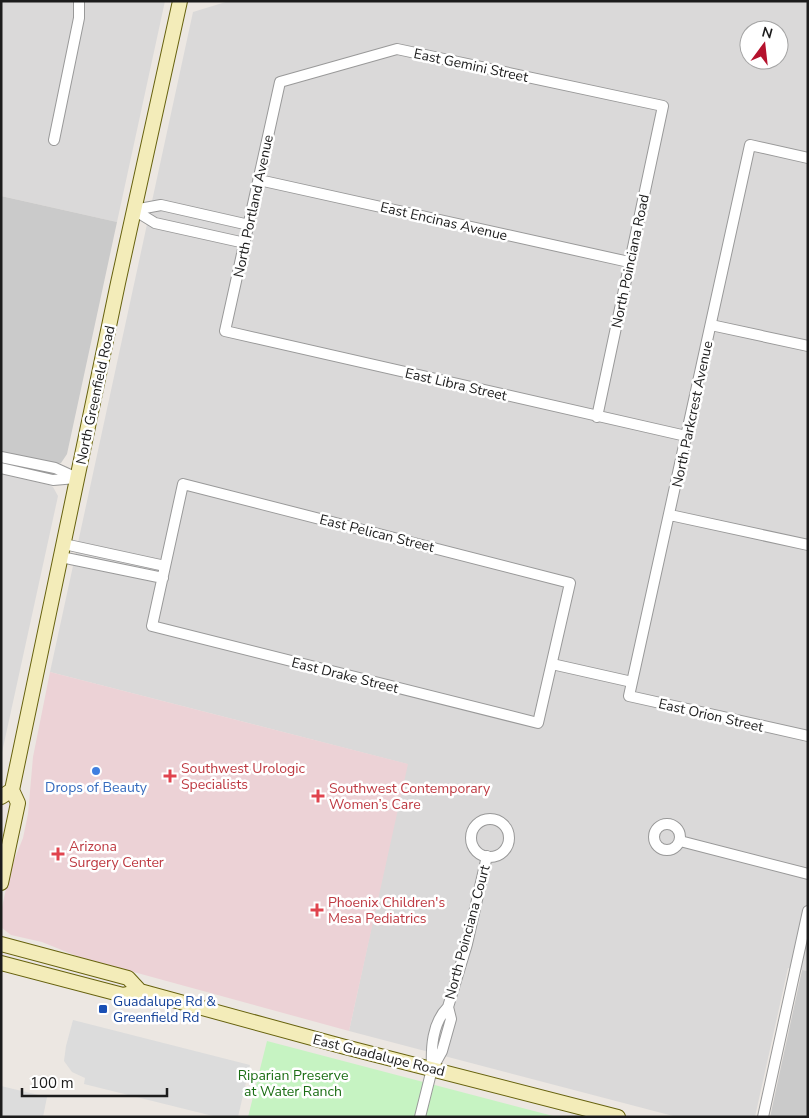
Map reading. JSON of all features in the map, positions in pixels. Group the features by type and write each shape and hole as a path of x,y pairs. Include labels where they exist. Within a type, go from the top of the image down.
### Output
{"main road":[{"name":"North Greenfield Road","path":"1,883 18,803 7,794 62,551 180,1"},
{"name":"East Guadalupe Road","path":"1,944 128,978 140,991"},
{"name":"East Guadalupe Road","path":"1,963 123,995 140,991 618,1117"}],"street":[{"path":"54,140 79,18 79,1"},
{"name":"East Gemini Street","path":"280,82 397,49 663,106"},
{"name":"North Portland Avenue","path":"226,331 280,82"},
{"name":"North Poinciana Road","path":"597,417 663,106"},
{"name":"North Parkcrest Avenue","path":"632,682 750,145 808,158"},
{"name":"East Encinas Avenue","path":"259,180 629,262"},
{"path":"134,210 161,205 249,225"},
{"path":"134,210 156,223 245,243"},
{"path":"711,326 808,346"},
{"name":"East Libra Street","path":"226,331 686,436"},
{"path":"1,457 55,468 77,478"},
{"path":"1,468 53,480 77,478"},
{"name":"East Pelican Street","path":"166,566 183,484 570,583 552,664"},
{"path":"670,515 808,545"},
{"path":"62,551 166,566 163,578 62,551"},
{"name":"East Drake Street","path":"163,578 152,626 538,723 552,664"},
{"path":"552,664 632,682"},
{"name":"East Orion Street","path":"632,682 629,696 808,736"},
{"path":"680,841 808,874"},
{"name":"North Poinciana Court","path":"420,1117 432,1069 442,1051 451,1019 448,1007 467,944 487,856"},
{"path":"763,1117 808,911"}],"shaded area":[{"path":"1,1 165,1 117,222 1,196"},
{"path":"229,1 808,1 808,971 788,968 755,1117 677,1117 349,1031 407,764 50,672 193,12"},
{"path":"1,196 117,222 67,454 61,463 56,464 1,453"},
{"path":"1,473 49,485 53,487 58,496 1,757"},
{"path":"50,672 408,764 349,1031 79,957 42,942 11,935 2,928 1,912 10,870 23,838 28,814 33,757"},
{"path":"802,970 808,971 808,1117 770,1117"},
{"path":"73,1020 250,1065 238,1117 217,1117 84,1084 85,1078 72,1072 64,1061"},
{"path":"1,1086 47,1097 43,1117 1,1117"}],"green space":[{"name":"Riparian Preserve at Water Ranch","path":"267,1041 557,1117 248,1117"}],"place":[{"name":"Drops of Beauty","path":"96,771"},
{"name":"Southwest Urologic Specialists","path":"170,776"},
{"name":"Southwest Contemporary Women’s Care","path":"318,796"},
{"name":"Arizona Surgery Center","path":"58,854"},
{"name":"Phoenix Children's Mesa Pediatrics","path":"317,910"},
{"name":"Guadalupe Rd & Greenfield Rd","path":"103,1009"}]}
